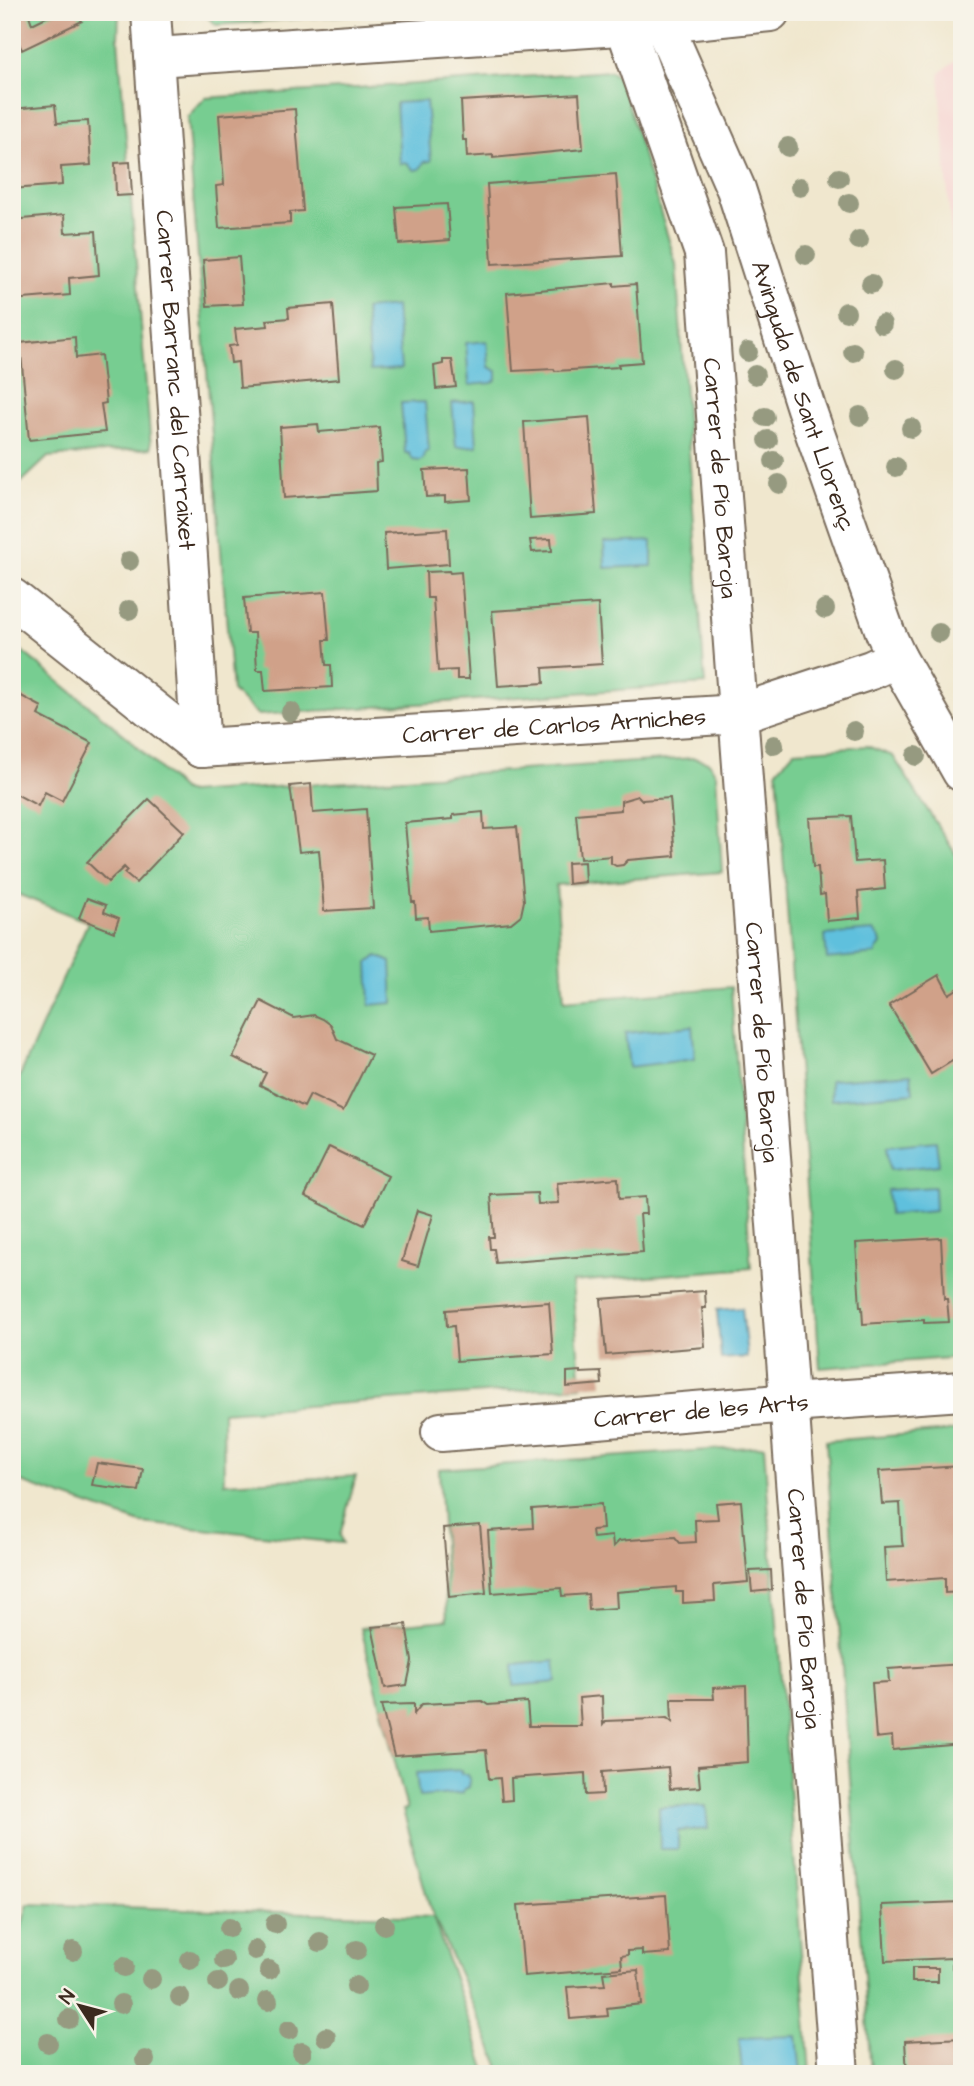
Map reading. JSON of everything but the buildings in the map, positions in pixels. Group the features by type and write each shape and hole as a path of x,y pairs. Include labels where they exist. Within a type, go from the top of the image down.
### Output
{"street":[{"name":"Carrer Barranc del Carraixet","path":"151,12 201,748"},
{"path":"156,57 770,12"},
{"name":"Avinguda de Sant Llorenç","path":"649,21 736,189 851,540 897,658 962,772"},
{"name":"Carrer de Pío Baroja","path":"649,21 704,253 839,2074"},
{"path":"12,598 201,748"},
{"name":"Carrer de Carlos Arniches","path":"201,748 737,714 871,670 897,658"},
{"name":"Carrer de les Arts","path":"441,1432 962,1391"}],"shaded area":[{"path":"962,54 962,381 939,74"}],"green space":[{"path":"12,12 119,12 118,39 151,448 48,457 12,491"},
{"path":"202,12 383,12 216,25"},
{"path":"611,71 621,81 676,264 705,684 258,715 232,691 187,117 205,98"},
{"path":"12,643 126,736 183,791 189,793 694,758 709,762 716,774 722,872 556,885 564,1001 731,987 751,1268 572,1282 581,1386 223,1412 224,1483 356,1476 340,1535 342,1543 141,1523 12,1479 12,1094 88,922 12,892"},
{"path":"867,746 893,756 962,864 962,1357 820,1368 777,770 794,751"},
{"path":"962,1430 962,2074 871,2074 826,1441"},
{"path":"764,1446 810,2074 503,2074 430,1908 403,1810 407,1809 361,1628 447,1620 439,1469"},
{"path":"28,1904 433,1917 487,2074 12,2074 12,1960"}],"water":[{"path":"426,101 431,161 424,162 420,169 414,170 407,163 400,164 396,103"},
{"path":"396,306 401,369 370,371 365,309"},
{"path":"487,341 489,367 497,371 497,379 492,383 469,385 466,343"},
{"path":"474,401 477,446 456,447 452,403"},
{"path":"425,402 429,451 425,452 420,461 413,460 409,453 405,453 401,403"},
{"path":"652,541 652,566 605,568 604,543"},
{"path":"873,931 881,944 876,954 827,959 825,935"},
{"path":"377,956 391,962 393,1003 370,1005 368,963"},
{"path":"692,1026 695,1059 629,1067 625,1033"},
{"path":"911,1074 913,1093 831,1100 830,1080"},
{"path":"936,1141 939,1165 890,1170 887,1146"},
{"path":"934,1187 935,1211 889,1215 887,1190"},
{"path":"742,1308 747,1357 721,1359 717,1310"},
{"path":"555,1661 557,1682 514,1686 513,1665"},
{"path":"461,1770 470,1781 469,1787 463,1790 463,1793 419,1797 416,1773"},
{"path":"706,1806 708,1829 678,1831 678,1849 660,1849 659,1807"},
{"path":"797,2036 801,2074 777,2074 776,2070 742,2073 739,2038"}]}
